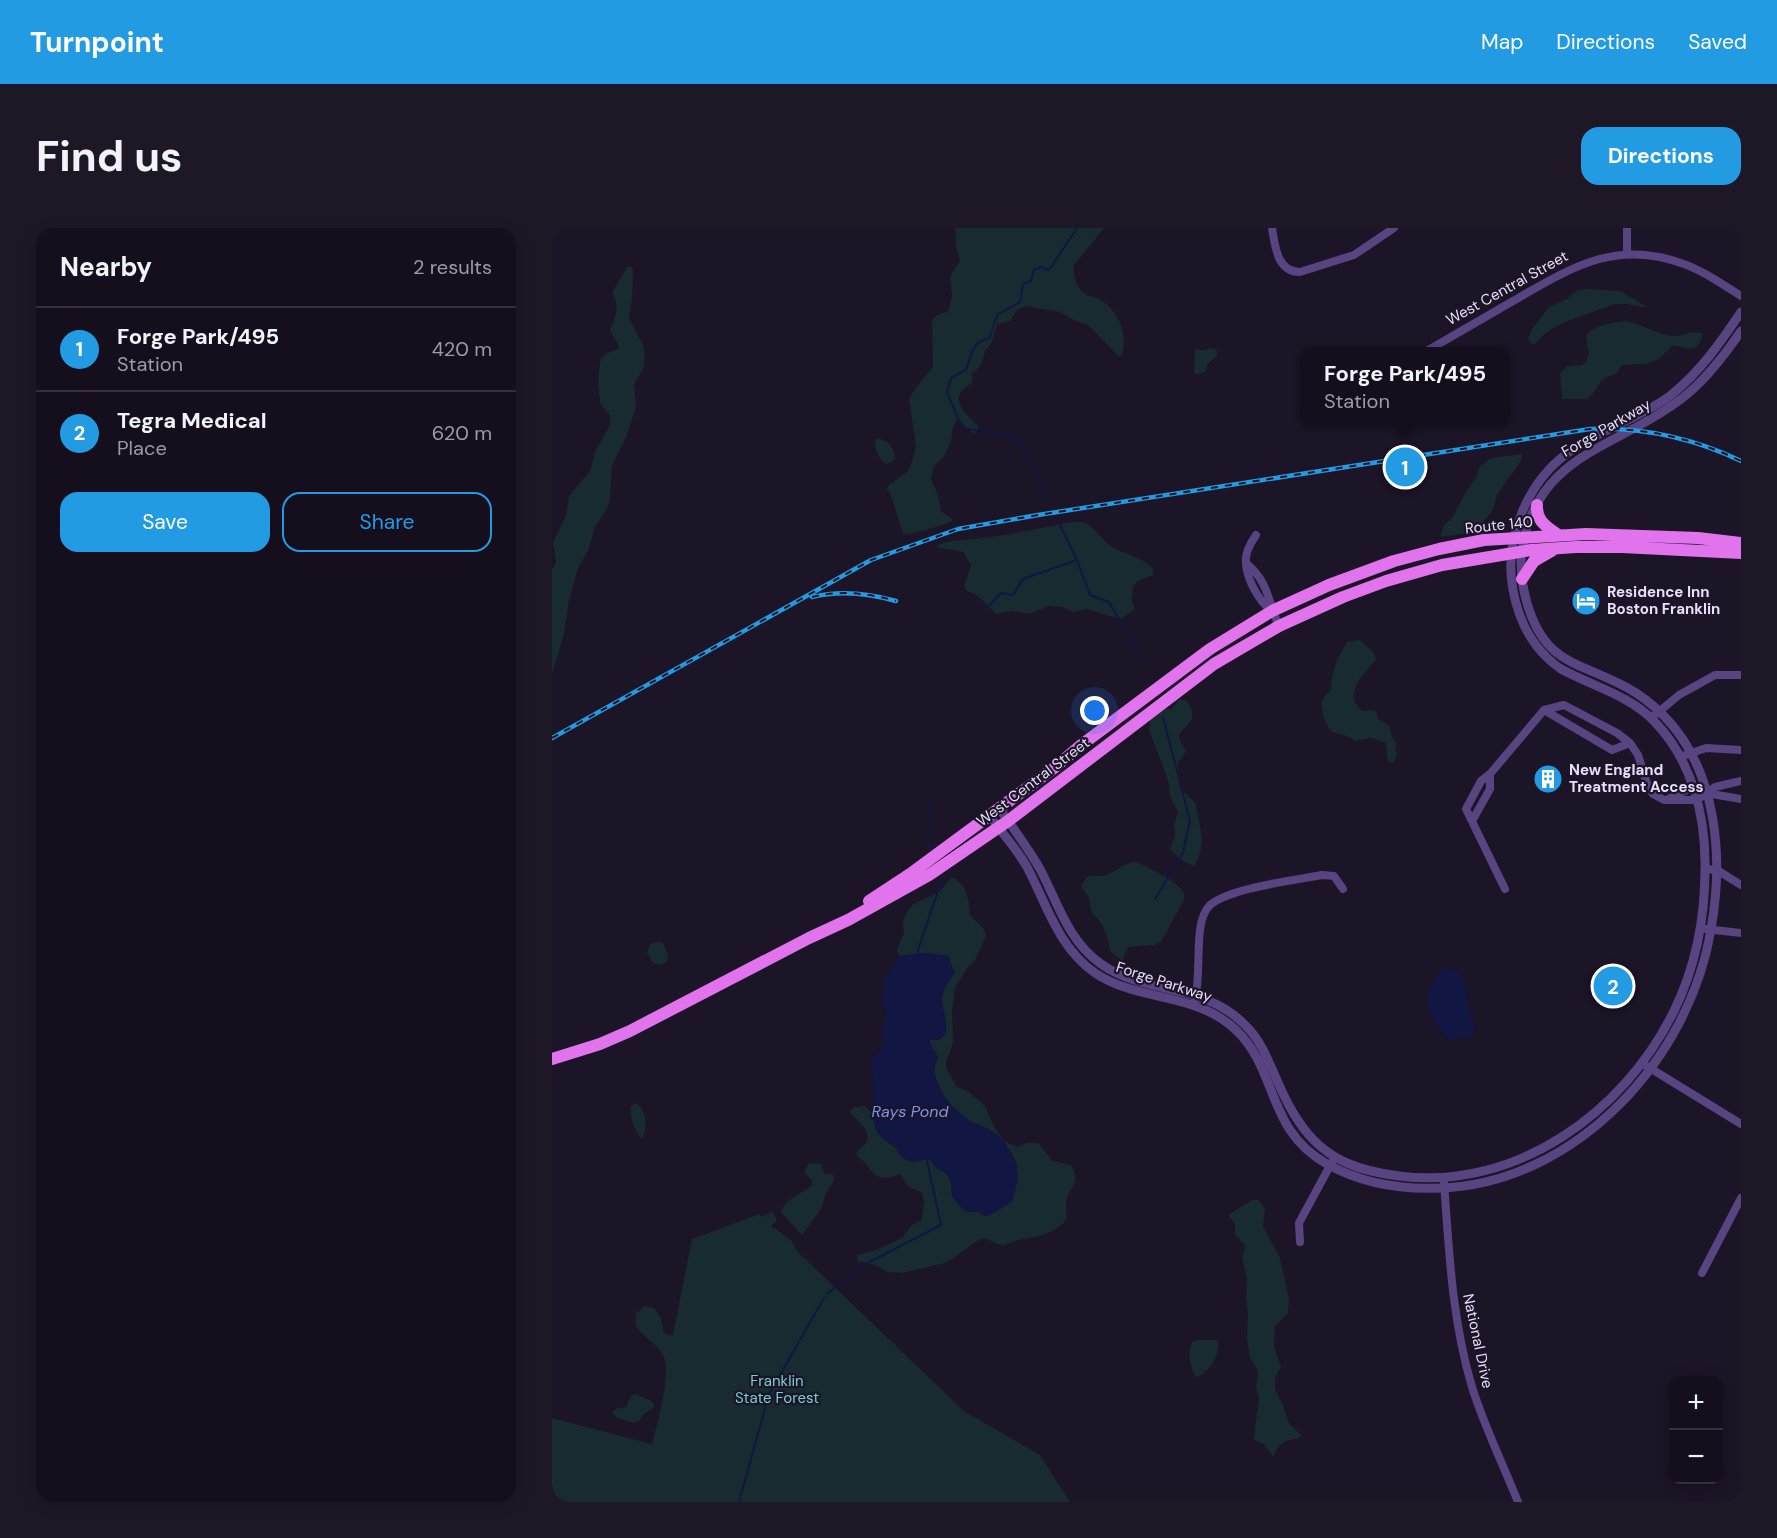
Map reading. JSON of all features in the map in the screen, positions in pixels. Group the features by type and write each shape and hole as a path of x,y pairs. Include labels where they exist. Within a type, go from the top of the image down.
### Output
{"main road":[{"path":"1522,579 1534,561 1558,541 1539,520 1537,505"},
{"name":"Route 140","path":"1280,626 1342,597 1386,581 1442,565 1558,541 1622,534 1741,543"},
{"name":"Route 140","path":"1272,611 1329,585 1394,561 1461,544 1519,538 1622,547 1741,553"},
{"name":"West Central Street","path":"812,936 910,874 1163,683 1210,649 1272,611"},
{"name":"West Central Street","path":"552,1059 600,1044 630,1031 902,892 1004,825 1214,664 1280,626"}],"street":[{"path":"1272,228 1275,249 1281,262 1294,272 1354,255 1394,228"},
{"path":"1627,228 1627,254"},
{"name":"West Central Street","path":"1432,347 1571,268 1627,254 1679,262 1695,268 1741,296"},
{"name":"Forge Parkway","path":"1656,715 1561,669 1543,654 1529,636 1519,614 1511,580 1516,551 1531,494 1557,463 1584,442 1650,408 1670,395 1712,355 1741,312"},
{"name":"Forge Parkway","path":"1519,538 1537,505 1552,483 1568,466 1587,453 1664,412 1683,398 1716,366 1741,331"},
{"path":"1256,535 1246,555 1249,577 1263,604 1272,611 1280,626"},
{"name":"Forge Parkway","path":"994,812 1004,825 1024,862 1061,937 1074,955 1092,971 1112,983 1134,991 1195,1000 1212,1000 1230,1012 1249,1029 1262,1047 1285,1101 1297,1122 1333,1161 1384,1174 1444,1183 1498,1179 1531,1166 1582,1137 1625,1099 1650,1069 1674,1033 1702,970 1711,930 1717,870 1715,831 1696,763 1667,736 1644,698 1625,686 1572,663 1553,650 1534,622 1526,600 1516,551"},
{"path":"1656,715 1679,695 1715,675 1741,675"},
{"path":"1505,889 1466,809 1481,781 1490,774 1544,710 1563,705 1617,733 1630,743 1638,755 1648,788 1664,800 1697,800 1714,787 1741,781"},
{"path":"1544,710 1611,750 1630,743"},
{"path":"1685,755 1714,747 1741,750"},
{"name":"Forge Parkway","path":"1444,1183 1509,1164 1551,1144 1580,1125 1606,1103 1658,1040 1674,1011 1687,979 1701,927 1705,900 1704,830 1685,755"},
{"path":"1664,800 1693,787 1706,793 1741,799"},
{"path":"1706,869 1717,870 1741,885"},
{"path":"1195,1000 1200,930 1204,914 1213,902 1229,895 1322,875 1334,876 1343,889"},
{"path":"1701,927 1741,933"},
{"path":"1641,1063 1741,1124"},
{"path":"1300,1242 1299,1223 1333,1161"},
{"name":"National Drive","path":"1444,1183 1450,1276 1464,1355 1484,1421 1518,1502"},
{"path":"1702,1273 1741,1198"}],"green space":[{"path":"955,228 1104,228 1074,265 1074,273 1076,282 1083,292 1101,300 1113,311 1123,331 1124,347 1119,357 1087,324 1075,321 1060,312 1026,306 1017,310 1010,321 997,324 982,363 972,373 972,382 959,397 961,406 978,426 978,432 972,433 959,420 956,421 944,457 934,466 931,478 939,498 941,511 953,520 928,529 903,534 887,489 908,471 916,446 909,399 933,367 932,320 939,314 948,312 952,296 950,276 960,261 956,247"},
{"path":"627,267 632,267 633,270 629,318 643,345 645,356 643,370 634,384 636,407 626,437 612,466 610,501 595,527 588,551 578,568 569,601 564,634 552,674 552,570 556,562 553,542 566,516 569,496 590,471 595,452 610,425 610,416 600,403 598,381 600,362 601,358 618,349 619,346 610,331 617,307 612,293"},
{"path":"1578,290 1620,291 1648,307 1623,304 1609,306 1561,324 1547,332 1535,344 1530,343 1528,338 1532,329 1549,307 1565,300"},
{"path":"1626,321 1670,336 1703,334 1695,348 1672,346 1659,359 1645,364 1622,365 1617,373 1602,380 1587,399 1562,399 1560,373 1567,366 1582,365 1586,362 1589,354 1586,335 1599,326"},
{"path":"1195,349 1217,350 1217,356 1207,365 1206,371 1197,375 1194,372"},
{"path":"876,439 884,440 892,447 895,458 892,462 886,464 881,460 876,448"},
{"path":"1522,454 1521,461 1497,495 1493,510 1475,532 1440,537 1444,525 1452,518 1476,478 1480,466 1491,458"},
{"path":"1072,522 1086,523 1111,546 1143,561 1153,569 1153,575 1138,581 1133,586 1132,601 1135,609 1121,619 1086,609 1073,612 1062,607 1049,606 1030,614 1011,611 996,614 964,586 971,565 963,552 936,547 948,542 1004,535"},
{"path":"1360,640 1374,653 1376,659 1357,683 1354,701 1362,711 1374,710 1378,719 1390,726 1391,735 1397,744 1395,749 1397,755 1394,762 1389,763 1386,743 1371,738 1355,741 1333,732 1328,727 1323,714 1322,701 1331,690 1335,665 1340,653 1348,641"},
{"path":"1181,699 1187,701 1192,710 1192,719 1179,735 1186,751 1178,763 1180,788 1196,804 1202,839 1201,850 1193,866 1181,860 1170,849 1175,836 1174,825 1178,812 1170,797 1168,780 1149,730 1150,720 1165,709 1172,709"},
{"path":"1135,862 1154,870 1176,884 1184,893 1184,898 1161,942 1154,945 1128,947 1122,961 1110,951 1105,930 1091,912 1089,898 1081,886 1087,877 1106,875 1126,864"},
{"path":"951,878 955,878 964,887 970,915 984,929 986,936 974,962 968,967 955,988 952,1012 953,1043 946,1068 957,1087 968,1091 985,1106 1004,1141 1018,1147 1026,1143 1038,1143 1053,1161 1071,1165 1075,1183 1066,1200 1067,1219 1052,1231 1003,1246 984,1238 948,1262 903,1273 887,1272 875,1265 858,1261 857,1255 876,1250 902,1238 911,1226 922,1219 924,1202 922,1193 908,1186 900,1174 881,1178 857,1156 856,1154 866,1143 867,1134 851,1114 854,1107 865,1106 874,1116 875,1128 883,1139 896,1148 900,1155 913,1162 930,1160 947,1174 951,1183 952,1196 969,1212 981,1212 1017,1165 1001,1138 968,1120 955,1109 942,1093 935,1075 938,1059 935,1051 929,1045 930,1040 943,1037 946,1029 942,994 945,985 953,975 948,956 926,953 899,956 897,949 904,933 905,915 913,904 939,892"},
{"path":"663,943 668,955 667,962 661,965 653,963 647,953 650,944"},
{"path":"636,1103 640,1106 645,1120 642,1139 631,1119 631,1106"},
{"path":"808,1164 821,1164 825,1174 833,1174 834,1181 827,1191 821,1209 802,1235 781,1212 786,1203 812,1185 812,1180 804,1173"},
{"path":"1252,1200 1259,1200 1265,1209 1263,1227 1280,1258 1289,1299 1288,1313 1275,1326 1274,1346 1281,1367 1275,1378 1275,1390 1289,1423 1302,1436 1282,1444 1273,1457 1264,1444 1254,1440 1259,1398 1256,1387 1258,1371 1250,1358 1247,1339 1247,1278 1242,1259 1245,1246 1235,1234 1235,1224 1228,1215"},
{"name":"Franklin State Forest","path":"772,1212 776,1222 771,1226 791,1240 798,1252 964,1411 1040,1455 1070,1502 552,1502 552,1418 652,1444 663,1398 665,1362 660,1350 636,1326 636,1314 644,1306 654,1308 661,1318 663,1331 667,1335 673,1335 692,1239 759,1214 762,1217"},
{"path":"1216,1340 1218,1348 1213,1363 1197,1378 1190,1361 1190,1346 1192,1342"},
{"path":"635,1394 650,1400 654,1408 634,1423 617,1418 612,1412 626,1407 631,1396"}],"water":[{"name":"Rays Pond","path":"926,953 948,956 955,973 943,992 945,1035 939,1040 929,1042 938,1057 934,1064 936,1079 947,1102 970,1121 995,1133 1004,1141 1017,1165 1018,1180 1012,1202 988,1216 976,1211 963,1210 952,1196 951,1183 947,1174 936,1168 931,1160 913,1162 900,1155 893,1144 883,1139 877,1132 870,1109 874,1094 871,1061 885,1042 882,1024 887,1015 883,1005 883,982 899,956"},
{"path":"1451,968 1463,976 1475,1029 1469,1039 1455,1038 1450,1041 1434,1021 1428,1006 1429,990 1433,982 1440,972"}],"waterway":[{"path":"1049,502 1017,437 962,428 947,392 951,378 966,370 971,354 979,342 989,339 997,315 1020,302 1023,284 1031,281 1034,270 1041,267 1049,270 1077,228"},
{"path":"1059,523 1077,560 1090,595 1109,602 1143,661"},
{"path":"988,607 1001,593 1013,595 1023,579 1077,560"},
{"path":"1155,899 1183,853 1190,821 1163,717"},
{"path":"930,799 928,844 931,851"},
{"path":"918,956 943,876"},
{"path":"827,1294 860,1267 941,1225 926,1156"},
{"path":"739,1502 769,1394 824,1298"}],"railway":[{"path":"552,738 871,560 958,529 1590,429 1630,430 1668,436 1705,446 1741,461"},
{"path":"812,597 854,593 896,601"}],"place":[{"name":"Forge Park/495","path":"1405,467"},
{"name":"Residence Inn Boston Franklin","path":"1586,601"},
{"name":"New England Treatment Access","path":"1548,779"},
{"name":"Tegra Medical","path":"1613,986"}]}
